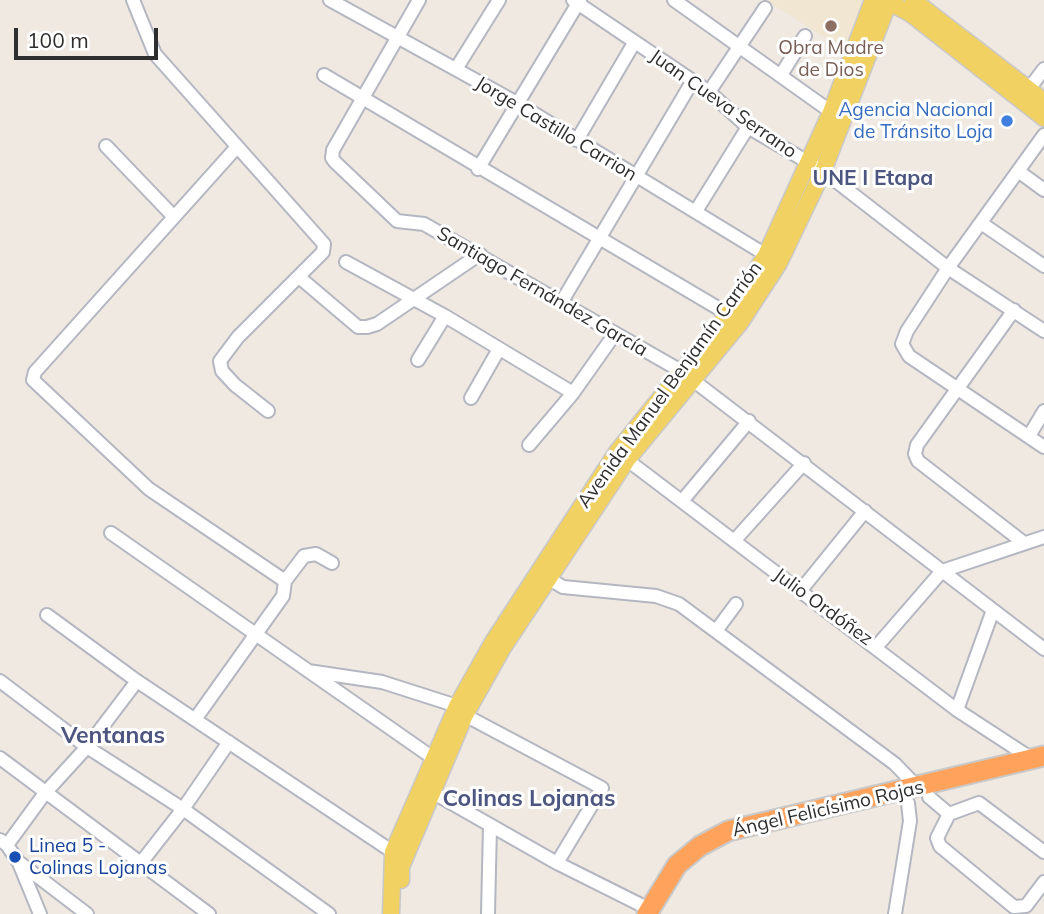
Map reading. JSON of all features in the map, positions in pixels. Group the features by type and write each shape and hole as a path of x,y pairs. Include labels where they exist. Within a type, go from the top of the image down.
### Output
{"highway":[{"name":"Ángel Felicísimo Rojas","path":"653,912 687,873 709,854 736,840 918,796 1040,761"}],"main road":[{"path":"913,0 1025,94 1044,118"},
{"path":"885,1 911,14 1025,94 1044,101"},
{"name":"Avenida Manuel Benjamín Carrión","path":"687,376 740,323 816,167 885,1"},
{"name":"Avenida Manuel Benjamín Carrión","path":"391,914 393,852 433,758 493,642 622,456 687,376 728,314 773,259"},
{"name":"Avenida Manuel Benjamín Carrión","path":"401,914 401,867 432,792 459,711 549,579 622,456"}],"street":[{"path":"133,0 155,54 324,244 323,252 238,337 220,361 222,371 268,411"},
{"path":"362,97 419,0"},
{"path":"456,69 499,0"},
{"path":"674,0 837,116"},
{"name":"Jorge Castillo Carrion","path":"335,1 517,103 773,259"},
{"path":"478,169 577,1"},
{"name":"Juan Cueva Serrano","path":"577,1 634,43 709,92 748,127 816,167 948,268 1044,331"},
{"path":"709,92 765,8"},
{"path":"781,75 805,36"},
{"path":"577,140 634,43"},
{"path":"1025,94 1044,69"},
{"path":"324,75 478,169 728,314"},
{"path":"561,303 692,82"},
{"name":"Santiago Fernández García","path":"362,97 332,158 397,221 424,224 687,376 1044,649"},
{"path":"696,211 748,127"},
{"path":"1044,135 948,268 907,331 902,344 909,356 1044,447"},
{"path":"106,146 174,217"},
{"path":"236,148 36,372 33,380 149,489 285,581"},
{"path":"1018,171 1044,190"},
{"path":"981,223 1044,266"},
{"path":"299,277 358,327 377,324 480,254"},
{"path":"346,262 445,316 573,393"},
{"path":"1014,310 917,445 915,454 918,461 1024,543"},
{"path":"418,360 445,316"},
{"path":"529,445 573,393 614,335"},
{"path":"471,398 499,349"},
{"path":"1029,436 1044,411"},
{"path":"682,501 749,421"},
{"name":"Julio Ordóñez","path":"622,456 877,646 957,710 1040,761"},
{"path":"734,541 804,463"},
{"path":"801,590 865,511"},
{"path":"111,533 433,758"},
{"path":"877,646 942,571 1044,537"},
{"path":"196,718 283,596 285,581 304,556 316,554 332,563"},
{"path":"549,579 563,587 656,596 679,604 895,764 918,796 949,814"},
{"path":"716,631 736,604"},
{"path":"957,710 993,610"},
{"path":"47,615 137,681 393,852"},
{"path":"304,670 382,682 459,711 602,788 557,863"},
{"path":"0,681 87,747 183,809 313,910 329,914"},
{"path":"40,914 19,863 4,843 87,747 137,681"},
{"path":"140,863 183,809 229,742"},
{"path":"0,758 209,914"},
{"path":"432,792 557,863 653,912"},
{"path":"895,914 910,821 918,796"},
{"path":"1044,852 985,805 971,805 949,814 937,842 1014,907 1026,906 1044,882"},
{"path":"488,914 490,826"},
{"path":"19,863 87,914"}],"shaded area":[{"name":"Obra Madre de Dios","path":"766,0 864,0 864,1 846,51"}],"place":[{"name":"Obra Madre de Dios","path":"831,26"},
{"name":"Agencia Nacional de Tránsito Loja","path":"1007,121"},
{"name":"Linea 5 - Colinas Lojanas","path":"15,857"}],"district":[{"name":"UNE I Etapa","path":"873,179"},
{"name":"Ventanas","path":"113,736"},
{"name":"Colinas Lojanas","path":"529,799"}]}
